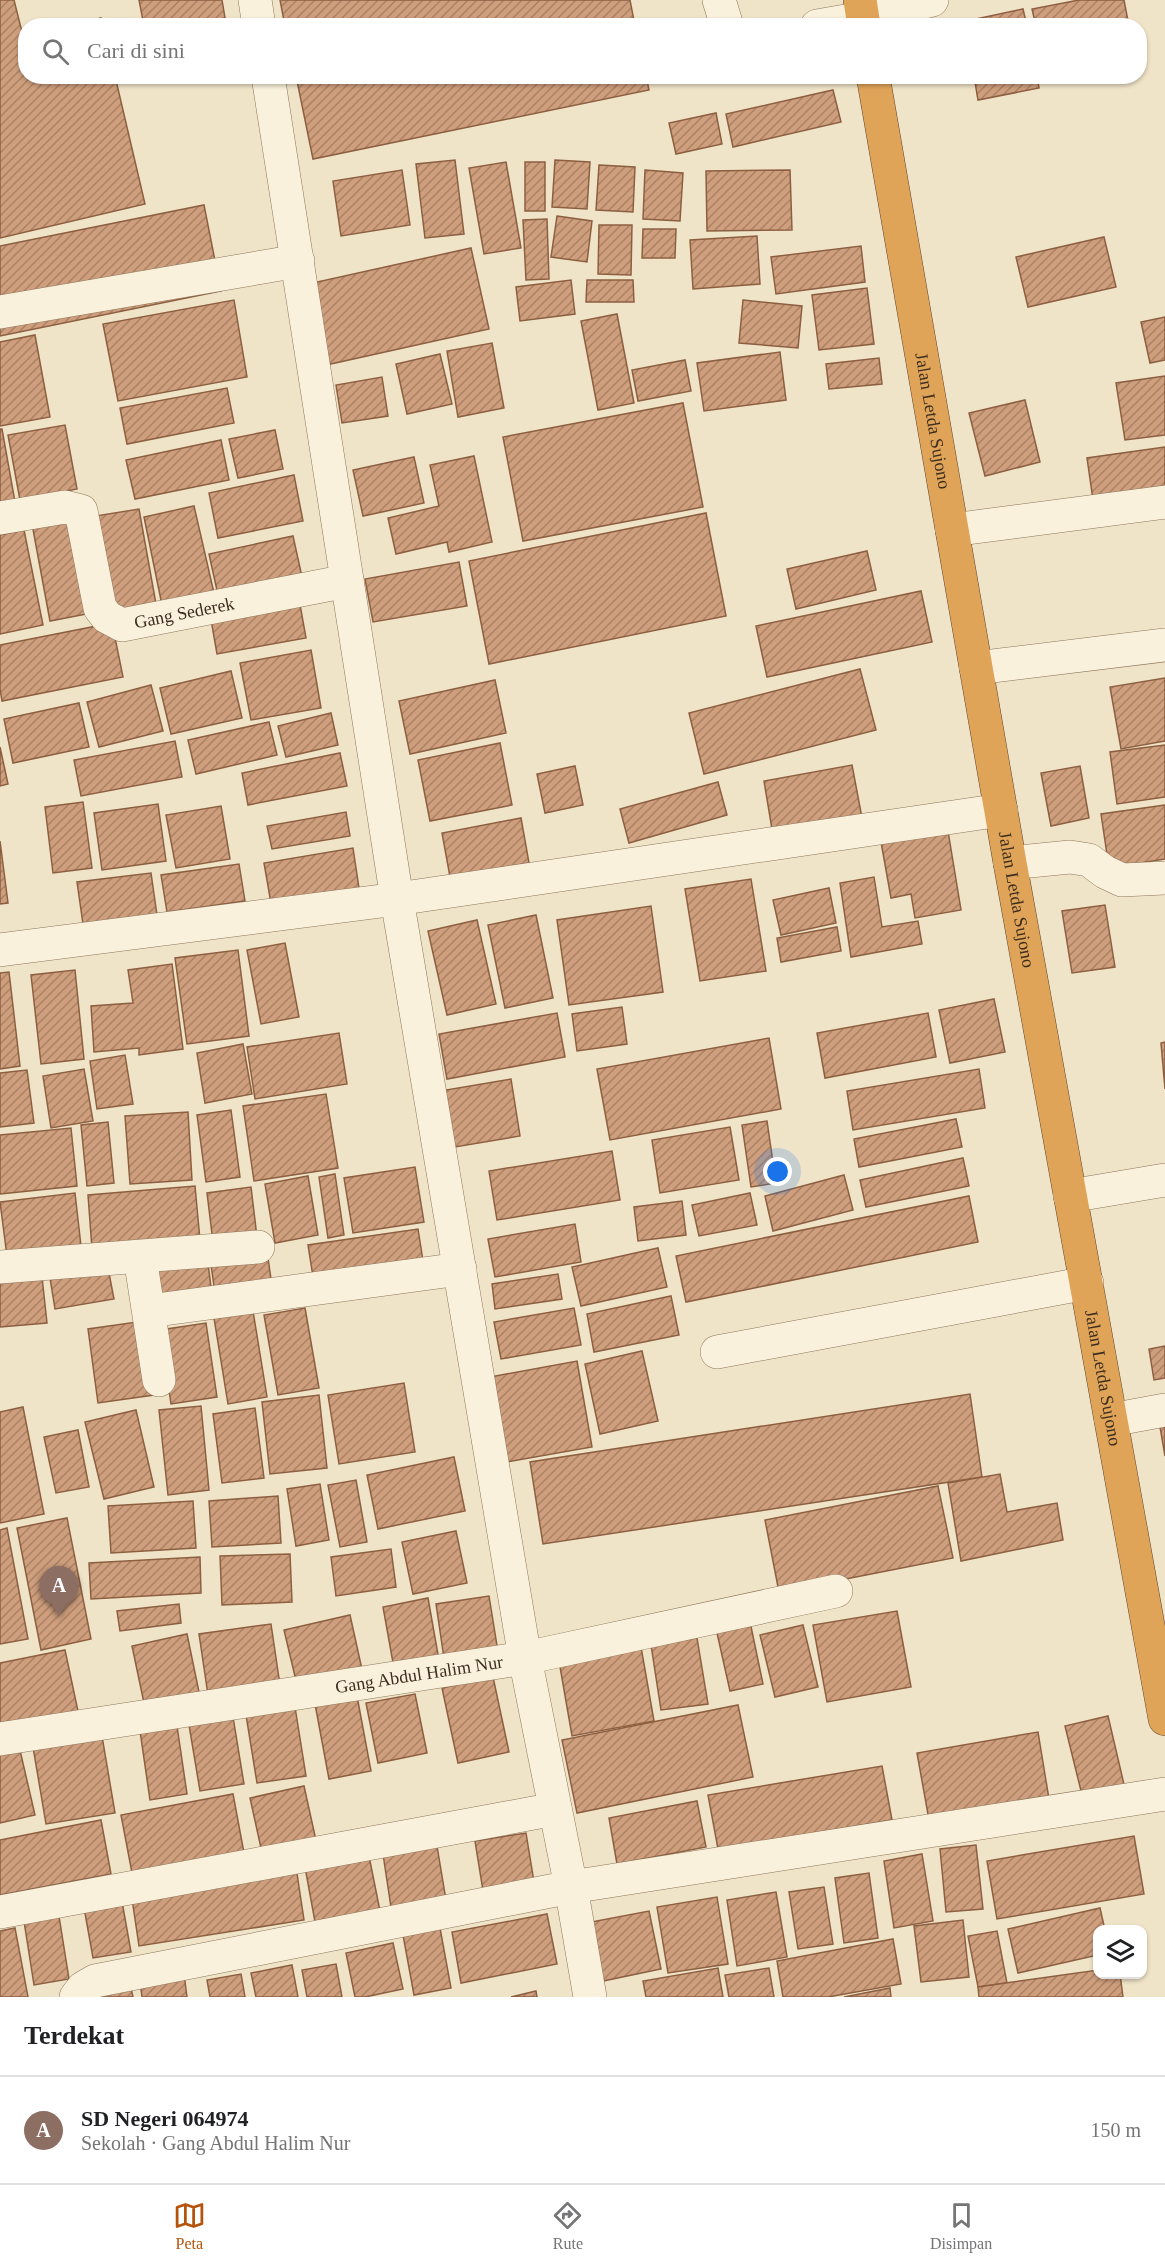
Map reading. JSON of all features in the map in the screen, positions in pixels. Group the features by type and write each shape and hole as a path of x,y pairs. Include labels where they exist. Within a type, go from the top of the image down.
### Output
{"highway":[{"name":"Jalan Letda Sujono","path":"874,84 1010,863 1165,1719"}],"street":[{"path":"255,0 258,18"},
{"path":"719,0 725,18"},
{"path":"847,18 932,0"},
{"path":"268,84 397,899 525,1658 571,1887 590,1997"},
{"path":"0,312 298,261"},
{"path":"952,530 1165,502"},
{"name":"Gang Sederek","path":"0,518 65,507 81,511 100,608 107,617 122,625 347,581"},
{"path":"976,668 1165,645"},
{"path":"0,950 397,899 1001,810"},
{"path":"1010,863 1070,857 1089,860 1105,872 1122,880 1165,878"},
{"path":"1070,1196 1165,1180"},
{"path":"0,1267 258,1247"},
{"path":"140,1257 159,1380"},
{"path":"148,1311 460,1269"},
{"path":"717,1352 1087,1284"},
{"path":"1111,1420 1165,1410"},
{"name":"Gang Abdul Halim Nur","path":"0,1739 525,1658 836,1591"},
{"path":"76,1997 83,1988 95,1981 571,1887 1165,1794"},
{"path":"0,1912 555,1809"}],"building":[{"path":"0,0 14,0 18,18 18,84 117,84 145,204 0,238"},
{"path":"139,0 222,0 225,18 142,18"},
{"path":"280,0 630,0 633,18 283,18"},
{"path":"1079,0 1124,0 1127,18 1034,18 1032,9"},
{"path":"1023,9 1025,18 981,18"},
{"path":"298,84 648,84 649,90 313,159"},
{"path":"975,84 1038,84 1039,88 978,100"},
{"path":"833,90 841,122 733,147 726,114"},
{"path":"716,113 722,144 676,154 669,123"},
{"path":"455,160 464,234 425,238 416,164"},
{"path":"555,160 590,162 587,209 552,207"},
{"path":"506,162 521,248 484,254 469,168"},
{"path":"525,162 545,162 545,211 525,211"},
{"path":"599,165 635,167 633,212 596,210"},
{"path":"402,170 410,225 341,236 333,181"},
{"path":"645,170 683,173 680,221 643,219"},
{"path":"790,170 792,230 707,231 706,171"},
{"path":"204,205 221,291 0,336 0,246"},
{"path":"557,216 592,221 587,262 551,257"},
{"path":"547,219 549,279 526,280 523,220"},
{"path":"599,225 632,225 631,275 598,274"},
{"path":"643,229 676,229 675,258 642,258"},
{"path":"757,236 760,284 693,289 690,240"},
{"path":"1104,237 1116,287 1028,307 1016,257"},
{"path":"861,246 865,282 776,294 771,257"},
{"path":"471,248 489,329 326,365 308,284"},
{"path":"571,280 575,314 520,321 516,287"},
{"path":"587,280 633,280 634,302 586,302"},
{"path":"867,288 874,344 819,350 812,295"},
{"path":"234,300 247,377 118,401 103,324"},
{"path":"743,300 802,306 798,348 739,343"},
{"path":"617,314 634,403 598,410 581,321"},
{"path":"1165,317 1165,360 1150,363 1141,322"},
{"path":"35,335 50,417 0,426 0,342"},
{"path":"492,343 504,408 458,417 447,351"},
{"path":"780,352 786,400 704,411 697,363"},
{"path":"440,354 452,404 407,414 396,364"},
{"path":"879,358 882,384 829,389 826,364"},
{"path":"685,360 691,391 638,401 632,370"},
{"path":"1165,376 1165,435 1125,440 1116,383"},
{"path":"382,377 388,416 342,423 336,385"},
{"path":"227,388 234,423 127,444 120,408"},
{"path":"1025,400 1040,462 985,476 969,413"},
{"path":"683,403 703,507 523,541 503,437"},
{"path":"65,425 77,489 20,500 8,435"},
{"path":"0,429 2,429 17,513 0,516"},
{"path":"275,430 283,469 238,478 229,439"},
{"path":"221,440 229,480 135,499 126,460"},
{"path":"1165,447 1165,497 1094,507 1087,458"},
{"path":"474,456 492,542 449,552 447,542 396,554 388,518 439,506 430,465"},
{"path":"414,457 424,503 363,516 353,470"},
{"path":"294,475 303,521 218,538 209,493"},
{"path":"194,506 214,593 162,605 144,517"},
{"path":"139,509 156,604 107,612 89,517"},
{"path":"706,513 726,616 489,664 469,561"},
{"path":"79,515 97,612 50,621 32,524"},
{"path":"24,530 43,625 0,634 0,535"},
{"path":"293,536 304,586 220,604 209,554"},
{"path":"867,551 876,590 796,609 787,569"},
{"path":"459,562 467,606 373,622 365,579"},
{"path":"921,591 932,642 767,677 756,626"},
{"path":"299,599 306,638 217,654 210,614"},
{"path":"112,623 123,677 2,701 0,645"},
{"path":"311,650 321,708 251,720 240,663"},
{"path":"860,669 876,730 704,774 689,713"},
{"path":"231,671 242,718 171,734 160,688"},
{"path":"1165,678 1165,741 1121,749 1110,687"},
{"path":"495,680 506,733 410,754 399,701"},
{"path":"151,685 163,731 99,747 87,702"},
{"path":"79,703 89,747 13,763 4,719"},
{"path":"331,713 338,745 286,757 278,726"},
{"path":"269,722 277,755 196,774 188,740"},
{"path":"175,741 182,777 81,796 74,760"},
{"path":"500,743 512,805 430,821 418,760"},
{"path":"1165,745 1165,797 1117,804 1110,752"},
{"path":"0,747 8,784 0,786"},
{"path":"340,753 347,786 248,805 242,773"},
{"path":"852,765 862,818 773,835 764,781"},
{"path":"575,766 583,805 545,813 537,774"},
{"path":"1080,766 1089,818 1051,826 1041,773"},
{"path":"718,782 727,815 629,843 620,809"},
{"path":"83,802 92,868 53,873 45,807"},
{"path":"158,804 166,861 102,870 94,813"},
{"path":"1165,805 1165,859 1109,868 1101,814"},
{"path":"221,806 230,859 176,868 166,815"},
{"path":"346,812 350,836 272,849 267,826"},
{"path":"521,818 529,863 450,877 442,833"},
{"path":"948,831 961,910 915,918 911,894 891,898 881,842"},
{"path":"0,841 8,903 0,904"},
{"path":"353,848 360,895 272,909 264,863"},
{"path":"239,864 245,901 167,912 161,875"},
{"path":"151,873 157,915 83,924 77,882"},
{"path":"874,877 882,927 918,921 922,944 851,957 840,883"},
{"path":"751,879 766,971 700,981 685,889"},
{"path":"829,888 836,923 781,935 773,900"},
{"path":"1105,905 1115,967 1072,973 1062,911"},
{"path":"651,906 663,992 569,1005 557,920"},
{"path":"536,915 553,998 505,1008 488,925"},
{"path":"477,920 496,1004 447,1015 428,931"},
{"path":"837,927 841,951 781,962 777,938"},
{"path":"285,943 299,1017 261,1024 247,950"},
{"path":"238,950 249,1036 187,1044 175,958"},
{"path":"172,964 183,1049 139,1055 139,1048 94,1052 91,1006 133,1003 128,970"},
{"path":"75,970 84,1059 41,1064 31,975"},
{"path":"9,972 20,1066 0,1069 0,973"},
{"path":"994,999 1005,1052 950,1063 939,1010"},
{"path":"622,1007 627,1044 577,1051 572,1014"},
{"path":"557,1013 565,1057 447,1079 439,1034"},
{"path":"928,1013 936,1057 825,1078 817,1033"},
{"path":"339,1033 347,1084 255,1099 247,1047"},
{"path":"769,1038 781,1109 610,1140 597,1069"},
{"path":"1165,1042 1165,1089 1161,1043"},
{"path":"243,1044 252,1094 205,1103 197,1053"},
{"path":"125,1055 133,1104 97,1109 90,1061"},
{"path":"84,1069 93,1121 51,1128 43,1076"},
{"path":"979,1069 985,1108 853,1130 847,1091"},
{"path":"27,1070 34,1123 0,1127 0,1073"},
{"path":"511,1079 520,1136 449,1148 440,1091"},
{"path":"326,1094 338,1168 254,1181 243,1106"},
{"path":"231,1110 240,1177 206,1182 197,1115"},
{"path":"188,1112 192,1180 130,1184 125,1116"},
{"path":"956,1119 962,1147 859,1167 854,1139"},
{"path":"767,1121 776,1183 751,1187 742,1125"},
{"path":"108,1122 114,1183 87,1186 81,1125"},
{"path":"730,1127 739,1180 660,1193 652,1140"},
{"path":"71,1128 77,1186 0,1194 0,1135"},
{"path":"612,1151 620,1200 497,1220 489,1171"},
{"path":"963,1158 969,1186 866,1207 860,1180"},
{"path":"415,1167 424,1222 353,1233 344,1178"},
{"path":"335,1174 344,1235 328,1238 319,1177"},
{"path":"844,1175 853,1210 773,1231 765,1196"},
{"path":"308,1176 318,1235 275,1243 265,1184"},
{"path":"195,1186 200,1240 92,1249 88,1195"},
{"path":"251,1187 257,1237 213,1242 207,1193"},
{"path":"75,1193 81,1246 7,1256 0,1202"},
{"path":"750,1193 757,1225 699,1236 692,1205"},
{"path":"969,1196 978,1242 686,1302 676,1256"},
{"path":"682,1201 686,1235 638,1241 634,1207"},
{"path":"575,1224 581,1262 495,1277 488,1239"},
{"path":"418,1229 424,1267 314,1283 308,1245"},
{"path":"658,1248 667,1287 581,1306 572,1267"},
{"path":"267,1251 272,1286 215,1293 210,1258"},
{"path":"207,1255 212,1295 152,1303 147,1262"},
{"path":"108,1268 114,1299 55,1309 50,1278"},
{"path":"558,1274 562,1299 495,1309 492,1284"},
{"path":"42,1277 47,1323 0,1327 0,1282"},
{"path":"671,1296 679,1335 594,1352 587,1314"},
{"path":"305,1308 319,1388 278,1395 264,1315"},
{"path":"574,1308 581,1345 501,1359 494,1322"},
{"path":"253,1311 267,1397 228,1404 214,1318"},
{"path":"144,1321 154,1395 98,1403 88,1329"},
{"path":"206,1323 217,1397 171,1404 160,1330"},
{"path":"1165,1346 1165,1378 1154,1380 1149,1349"},
{"path":"642,1351 658,1421 600,1434 585,1364"},
{"path":"577,1361 592,1447 506,1462 490,1377"},
{"path":"404,1383 415,1452 339,1464 328,1395"},
{"path":"970,1394 982,1477 543,1544 530,1462"},
{"path":"319,1395 327,1468 270,1474 262,1402"},
{"path":"201,1406 209,1490 168,1495 159,1410"},
{"path":"23,1407 44,1514 0,1523 0,1412"},
{"path":"255,1408 264,1478 222,1483 213,1414"},
{"path":"136,1410 154,1487 104,1499 85,1422"},
{"path":"1165,1420 1165,1456 1159,1421"},
{"path":"78,1430 89,1487 56,1493 44,1437"},
{"path":"454,1457 465,1511 378,1529 367,1475"},
{"path":"1000,1474 1007,1512 1057,1503 1063,1540 961,1561 948,1483"},
{"path":"356,1480 367,1542 340,1547 328,1485"},
{"path":"320,1484 329,1540 296,1546 287,1489"},
{"path":"938,1486 953,1558 779,1592 765,1520"},
{"path":"278,1496 281,1543 212,1547 209,1501"},
{"path":"193,1501 196,1548 111,1553 108,1506"},
{"path":"67,1518 91,1639 41,1650 17,1528"},
{"path":"7,1528 28,1639 0,1644 0,1530"},
{"path":"456,1531 467,1583 413,1594 402,1542"},
{"path":"391,1549 396,1587 336,1596 331,1557"},
{"path":"290,1554 292,1602 222,1605 220,1556"},
{"path":"200,1557 201,1593 91,1599 89,1563"},
{"path":"489,1596 499,1658 445,1665 436,1604"},
{"path":"428,1598 440,1666 395,1674 383,1607"},
{"path":"179,1604 181,1623 120,1631 117,1611"},
{"path":"897,1611 911,1687 827,1702 813,1625"},
{"path":"350,1615 363,1674 298,1689 284,1630"},
{"path":"749,1617 763,1684 730,1691 715,1624"},
{"path":"271,1624 280,1685 208,1695 199,1634"},
{"path":"803,1625 818,1687 775,1697 760,1635"},
{"path":"187,1634 199,1692 144,1703 132,1646"},
{"path":"697,1638 708,1704 661,1710 651,1645"},
{"path":"641,1647 654,1721 572,1736 559,1661"},
{"path":"65,1650 79,1716 0,1732 0,1663"},
{"path":"493,1677 509,1752 458,1763 442,1688"},
{"path":"415,1694 427,1753 378,1763 366,1703"},
{"path":"357,1696 371,1771 329,1779 315,1704"},
{"path":"738,1705 753,1777 577,1813 562,1740"},
{"path":"295,1707 306,1776 257,1783 246,1715"},
{"path":"1108,1716 1126,1793 1084,1803 1065,1726"},
{"path":"233,1717 244,1784 200,1791 189,1725"},
{"path":"177,1726 187,1794 150,1800 140,1731"},
{"path":"1038,1732 1049,1799 929,1820 917,1753"},
{"path":"102,1736 115,1813 46,1824 33,1747"},
{"path":"19,1746 35,1815 0,1823 0,1750"},
{"path":"882,1766 892,1820 718,1849 708,1795"},
{"path":"304,1786 317,1845 263,1857 250,1798"},
{"path":"233,1794 244,1853 132,1873 121,1815"},
{"path":"697,1801 706,1847 617,1864 609,1818"},
{"path":"101,1820 111,1874 0,1895 0,1840"},
{"path":"526,1833 535,1888 484,1897 475,1841"},
{"path":"1134,1836 1144,1894 997,1919 987,1861"},
{"path":"976,1845 983,1909 946,1912 940,1849"},
{"path":"437,1846 447,1906 392,1914 383,1854"},
{"path":"922,1854 933,1921 894,1928 884,1861"},
{"path":"369,1856 380,1911 315,1922 305,1867"},
{"path":"296,1867 304,1920 139,1946 131,1892"},
{"path":"869,1873 878,1938 844,1943 835,1878"},
{"path":"824,1887 833,1944 798,1949 789,1892"},
{"path":"776,1892 787,1957 737,1966 727,1900"},
{"path":"121,1896 131,1952 93,1958 83,1902"},
{"path":"717,1897 728,1964 668,1973 657,1907"},
{"path":"1100,1908 1104,1925 1093,1925 1093,1956 1018,1973 1008,1929"},
{"path":"58,1910 69,1979 34,1985 23,1915"},
{"path":"649,1911 661,1969 603,1981 591,1922"},
{"path":"547,1914 557,1964 461,1983 452,1932"},
{"path":"963,1920 969,1977 921,1982 914,1926"},
{"path":"15,1928 28,1997 0,1997 0,1931"},
{"path":"440,1928 451,1988 414,1995 403,1935"},
{"path":"997,1931 1007,1983 978,1987 968,1936"},
{"path":"893,1939 901,1984 828,1997 783,1997 777,1961"},
{"path":"393,1943 403,1989 355,1997 346,1953"},
{"path":"336,1964 342,1997 307,1997 302,1970"},
{"path":"292,1965 298,1997 256,1997 251,1973"},
{"path":"718,1968 723,1997 646,1997 643,1981"},
{"path":"769,1968 774,1997 729,1997 725,1975"},
{"path":"1093,1971 1093,1979 1121,1979 1123,1997 979,1997 978,1987"},
{"path":"184,1974 187,1997 142,1997 140,1981"},
{"path":"241,1974 245,1997 210,1997 207,1980"},
{"path":"129,1979 133,1997 91,1997"},
{"path":"890,1988 891,1997 844,1997"},
{"path":"536,1991 537,1997 511,1997"}],"place":[{"name":"SD Negeri 064974","path":"59,1616"}]}
